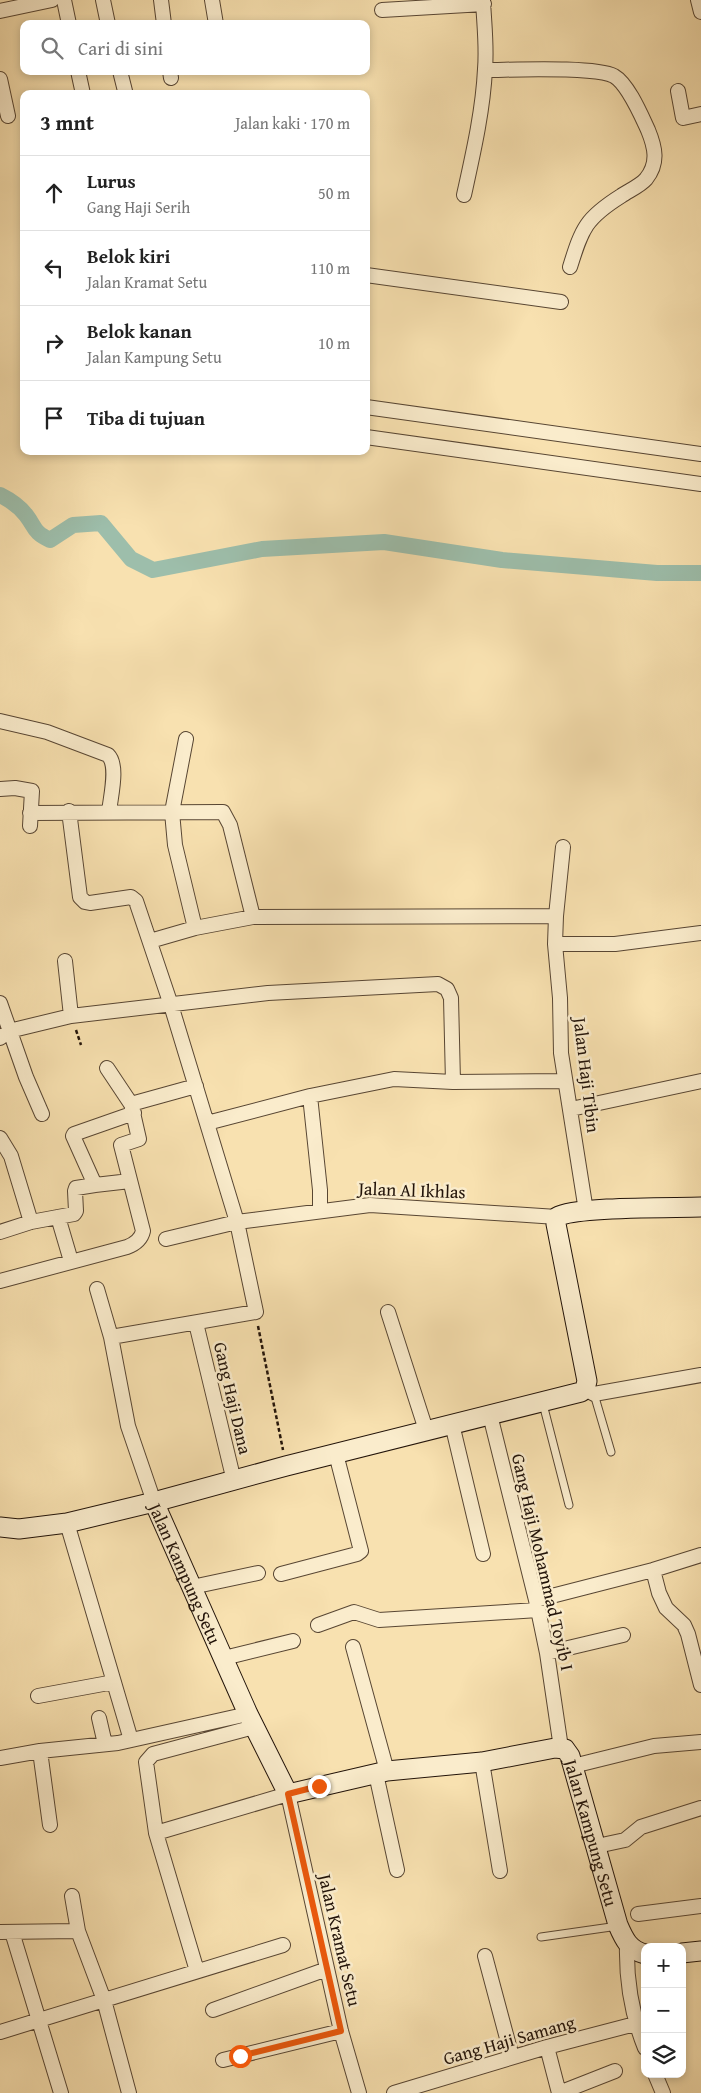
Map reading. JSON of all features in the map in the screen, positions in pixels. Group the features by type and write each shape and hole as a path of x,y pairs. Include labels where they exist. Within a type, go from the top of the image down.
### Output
{"street":[{"path":"0,11 51,0"},
{"path":"64,0 68,20"},
{"path":"103,0 107,20"},
{"path":"161,0 164,20"},
{"path":"212,0 215,20"},
{"path":"698,0 701,12"},
{"path":"382,10 483,2 485,70 479,118 464,195"},
{"path":"485,70 595,71 614,76 624,86 646,127 654,148 654,166 645,181 604,206 588,220 570,267"},
{"path":"79,75 82,90"},
{"path":"121,75 125,90"},
{"path":"0,79 8,116"},
{"path":"678,91 683,118 701,114"},
{"path":"370,276 562,302"},
{"path":"370,408 701,454"},
{"path":"370,438 701,484"},
{"path":"0,721 48,732 108,755 111,758 114,770 109,812"},
{"path":"186,739 172,812 175,845 195,928"},
{"path":"0,788 32,791 30,819 68,811 224,812 230,825 253,917"},
{"path":"68,811 80,896 85,902 90,903 130,897 136,901 171,1005 237,1222 256,1312 111,1337"},
{"name":"Jalan Haji Tibin","path":"563,847 555,944 565,1081 586,1210"},
{"path":"150,941 195,928 253,917 556,916"},
{"path":"555,944 614,944 701,934"},
{"path":"64,961 71,1016"},
{"path":"5,1035 71,1016 268,992 438,984 447,989 451,998 453,1082"},
{"path":"0,1003 5,1035 42,1114"},
{"path":"1,1276 127,1247 133,1245 142,1237 143,1231 121,1145 140,1139 133,1109 107,1068"},
{"path":"207,1123 310,1096 394,1079 453,1082 565,1081"},
{"path":"571,1109 701,1081"},
{"path":"95,1185 73,1136 74,1134 133,1109 196,1086"},
{"path":"310,1096 320,1190 320,1210"},
{"path":"0,1138 11,1156 31,1222"},
{"path":"0,1232 31,1222 74,1214 76,1211 76,1188 130,1181"},
{"name":"Jalan Al Ikhlas","path":"166,1239 237,1222 320,1210 386,1205 557,1218"},
{"path":"701,1207 586,1210 562,1214 557,1218 556,1224 589,1392 701,1375"},
{"path":"58,1217 71,1261"},
{"path":"0,1527 26,1529 67,1523 154,1502 128,1426 111,1337 97,1289"},
{"path":"388,1312 426,1430"},
{"name":"Gang Haji Dana","path":"196,1323 234,1481"},
{"name":"Jalan Kampung Setu","path":"589,1392 542,1401 426,1430 154,1502 251,1720 288,1794 382,1772 482,1762 561,1748 568,1752 573,1766 618,1926 627,1944"},
{"name":"Gang Haji Mohammad Toyib I","path":"490,1415 537,1605 547,1653 561,1748"},
{"path":"452,1424 483,1554"},
{"path":"281,1574 357,1554 360,1551 360,1542 336,1454"},
{"path":"67,1523 131,1740"},
{"path":"318,1625 354,1612 379,1620 537,1605 701,1555"},
{"path":"654,1570 659,1593 666,1608 684,1625 688,1634 701,1685"},
{"path":"192,1587 258,1573"},
{"path":"547,1653 623,1635"},
{"path":"224,1658 293,1641"},
{"path":"353,1647 382,1772 397,1870"},
{"path":"38,1696 114,1682"},
{"path":"99,1718 105,1744"},
{"path":"0,1758 40,1751 105,1744 251,1720"},
{"path":"197,1972 156,1833 146,1762 153,1754 251,1720"},
{"path":"573,1766 654,1746 701,1742"},
{"path":"40,1751 50,1825"},
{"path":"482,1762 500,1871"},
{"path":"156,1833 288,1794"},
{"name":"Jalan Kramat Setu","path":"288,1794 341,2031 359,2093"},
{"path":"597,1846 625,1840 641,1827 701,1808"},
{"path":"72,1896 78,1931 104,2000 129,2093"},
{"path":"638,1914 701,1906"},
{"path":"61,2093 39,2020 6,1932 78,1931"},
{"path":"627,1944 641,1953"},
{"path":"627,1944 627,1987 635,2024 641,2038"},
{"path":"0,2032 283,1945"},
{"path":"686,1953 701,1951"},
{"path":"485,1956 512,2057"},
{"path":"213,2010 327,1969"},
{"name":"Gang Haji Samang","path":"394,2093 512,2057 635,2024"},
{"path":"223,2060 341,2031"},
{"path":"547,2047 559,2093 615,2071"},
{"path":"657,2078 663,2093"}],"lane":[{"path":"589,1392 612,1452"},
{"path":"542,1401 569,1505"},
{"path":"541,1937 618,1926"}],"path":[{"path":"256,1312 284,1453"}],"waterway":[{"path":"0,495 20,509 38,532 50,540 73,525 101,523 131,559 153,570 262,549 384,542 502,560 657,573 701,573"}],"route":[{"path":"240,2056 341,2031 288,1794 319,1786"}]}
